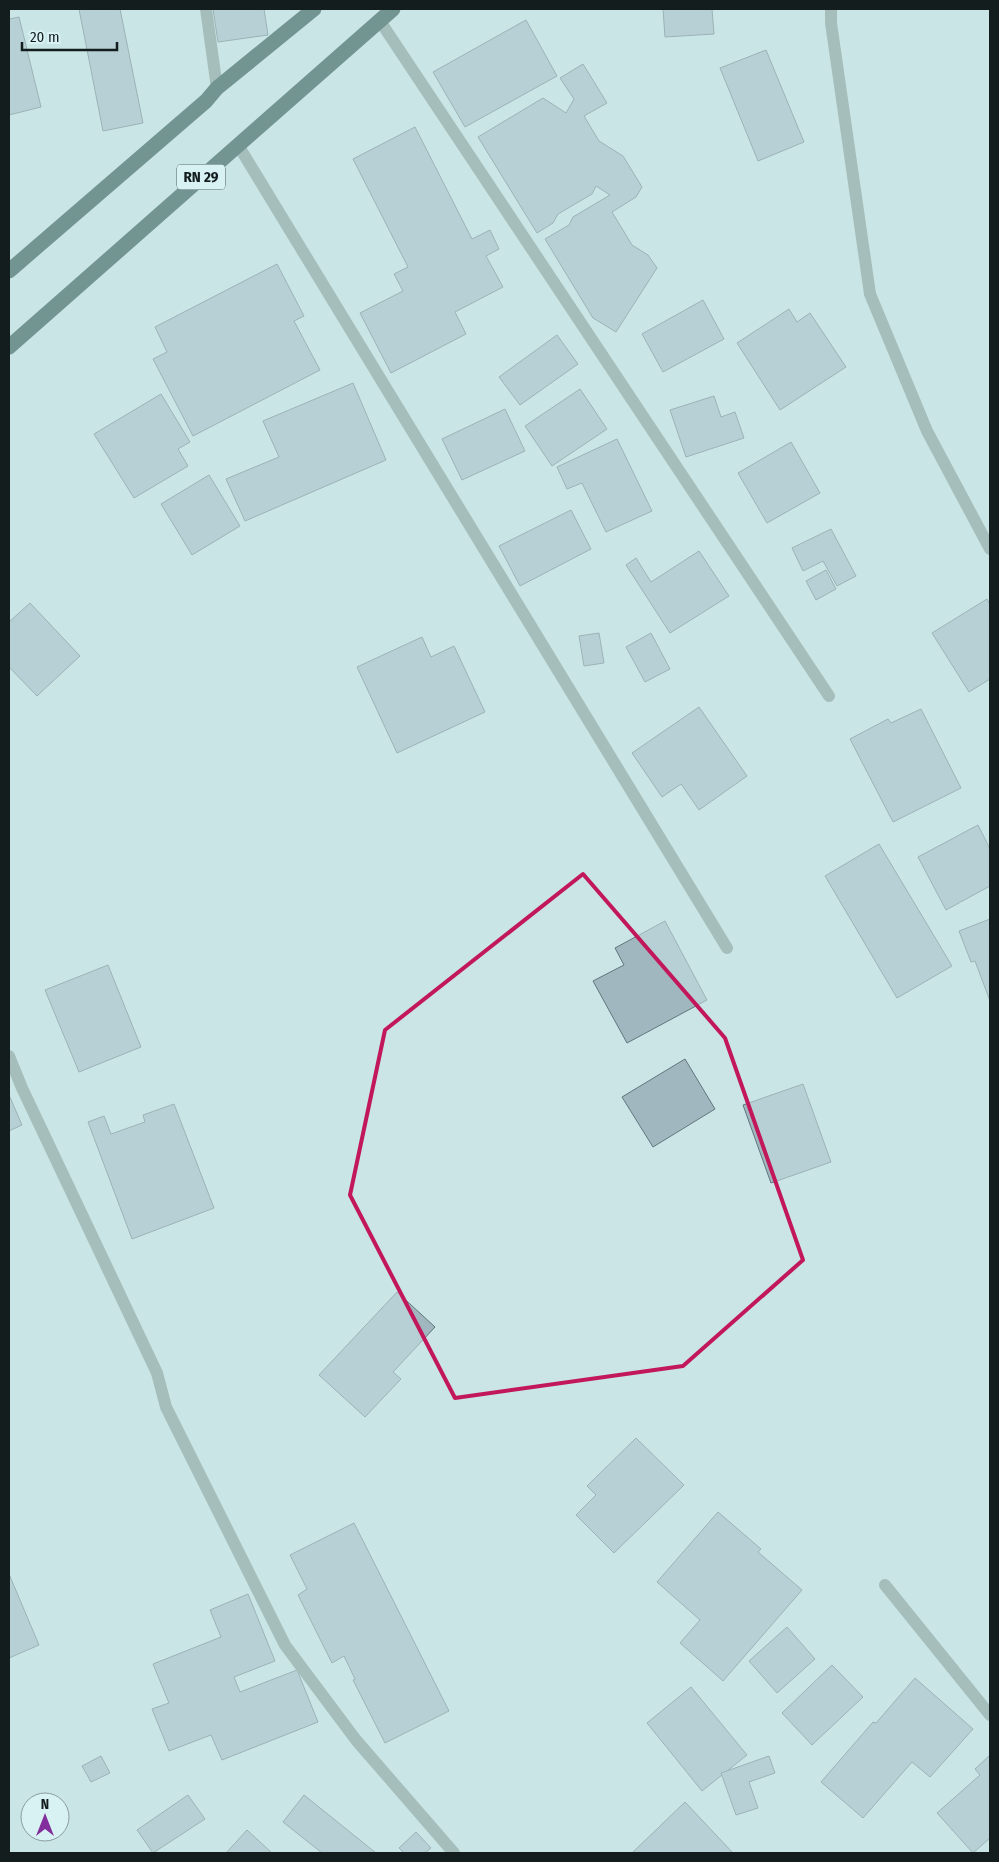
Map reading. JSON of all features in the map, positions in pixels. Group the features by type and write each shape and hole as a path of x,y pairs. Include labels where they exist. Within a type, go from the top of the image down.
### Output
{"highway":[{"path":"9,271 206,101 217,88 314,9"},
{"name":"RN 29","path":"9,346 393,9"}],"street":[{"path":"206,9 217,88"},
{"path":"831,9 831,23 870,294 927,431 990,549"},
{"path":"380,21 829,696"},
{"path":"238,145 726,948"},
{"path":"9,1056 22,1088 157,1374 166,1407 285,1644 356,1740 454,1853"},
{"path":"885,1585 990,1715"}],"highlighted area":[{"path":"583,874 725,1038 803,1260 683,1366 455,1398 350,1195 385,1030"}],"building":[{"path":"79,9 120,9 143,123 103,131"},
{"path":"213,9 264,9 268,35 218,42"},
{"path":"663,9 712,9 714,34 665,37"},
{"path":"19,17 41,107 9,115 9,19"},
{"path":"526,20 557,76 465,127 433,72"},
{"path":"766,50 804,142 758,161 720,68"},
{"path":"583,64 607,103 584,116 599,141 623,156 642,187 636,197 612,212 632,245 648,255 657,268 616,332 593,318 545,239 569,225 573,217 610,195 596,186 592,194 558,214 553,223 537,233 478,137 543,98 566,113 574,99 560,78"},
{"path":"415,127 472,239 490,230 499,249 486,256 503,287 455,312 466,334 391,373 360,313 403,291 394,274 408,267 353,159"},
{"path":"277,264 304,316 294,321 320,370 193,436 153,359 167,352 155,327"},
{"path":"703,300 724,339 663,372 642,334"},
{"path":"789,309 797,322 810,313 846,367 780,410 737,343"},
{"path":"557,335 578,364 520,405 499,377"},
{"path":"353,383 386,460 245,521 226,479 279,457 263,421"},
{"path":"580,389 607,429 552,466 525,426"},
{"path":"161,394 190,442 178,449 188,466 134,498 94,434"},
{"path":"714,396 721,417 735,412 744,438 686,457 670,410"},
{"path":"505,409 525,451 462,480 442,439"},
{"path":"617,439 652,511 606,532 582,483 567,489 557,467"},
{"path":"791,442 820,493 767,523 738,473"},
{"path":"209,475 240,526 192,555 161,504"},
{"path":"571,510 591,549 520,586 499,546"},
{"path":"831,529 856,576 837,586 823,561 803,571 792,548"},
{"path":"699,551 729,596 670,633 626,565 636,558 651,582"},
{"path":"826,570 836,589 816,600 806,581"},
{"path":"987,599 990,605 990,679 969,692 932,633"},
{"path":"30,603 80,656 37,696 9,667 9,622"},
{"path":"599,633 604,663 584,666 579,636"},
{"path":"651,633 670,669 645,682 626,647"},
{"path":"422,637 431,657 454,646 485,712 397,753 357,667"},
{"path":"699,707 747,776 699,810 681,784 662,797 632,753"},
{"path":"921,709 961,788 893,822 850,739 888,719 891,723"},
{"path":"978,825 990,849 990,886 946,910 918,857"},
{"path":"879,844 952,966 897,998 825,876"},
{"path":"990,919 990,1001 975,961 971,962 959,931"},
{"path":"665,921 707,1000 627,1043 593,981 624,965 615,948"},
{"path":"108,965 141,1047 79,1072 45,990"},
{"path":"685,1059 715,1109 653,1147 622,1097"},
{"path":"803,1084 831,1162 771,1183 743,1105"},
{"path":"9,1095 22,1125 9,1131"},
{"path":"174,1104 214,1208 132,1239 88,1122 104,1116 111,1134 145,1122 143,1115"},
{"path":"397,1292 435,1327 393,1372 401,1379 365,1417 319,1375"},
{"path":"636,1438 684,1485 614,1553 576,1515 596,1495 587,1486"},
{"path":"718,1512 761,1549 758,1552 802,1590 723,1681 680,1643 700,1620 657,1582"},
{"path":"354,1523 449,1711 385,1743 353,1680 355,1679 344,1656 332,1663 298,1595 307,1589 290,1555"},
{"path":"9,1574 39,1645 9,1658"},
{"path":"248,1594 275,1661 234,1677 240,1692 297,1670 318,1722 222,1760 211,1735 169,1751 152,1709 169,1703 153,1664 221,1637 210,1610"},
{"path":"787,1627 815,1659 777,1693 749,1661"},
{"path":"832,1665 863,1697 812,1745 782,1713"},
{"path":"915,1678 973,1729 930,1777 912,1762 863,1818 821,1782 873,1722 876,1723"},
{"path":"691,1687 747,1755 702,1791 647,1723"},
{"path":"990,1755 990,1838 973,1853 937,1813 980,1775 975,1769"},
{"path":"101,1756 110,1773 91,1782 82,1766"},
{"path":"769,1756 775,1773 749,1782 758,1808 736,1815 721,1773"},
{"path":"188,1795 205,1819 153,1853 137,1830"},
{"path":"304,1795 376,1853 322,1853 283,1822"},
{"path":"685,1802 733,1853 633,1852"},
{"path":"247,1830 272,1853 226,1853"},
{"path":"416,1832 431,1848 425,1853 404,1853 399,1848"}]}
